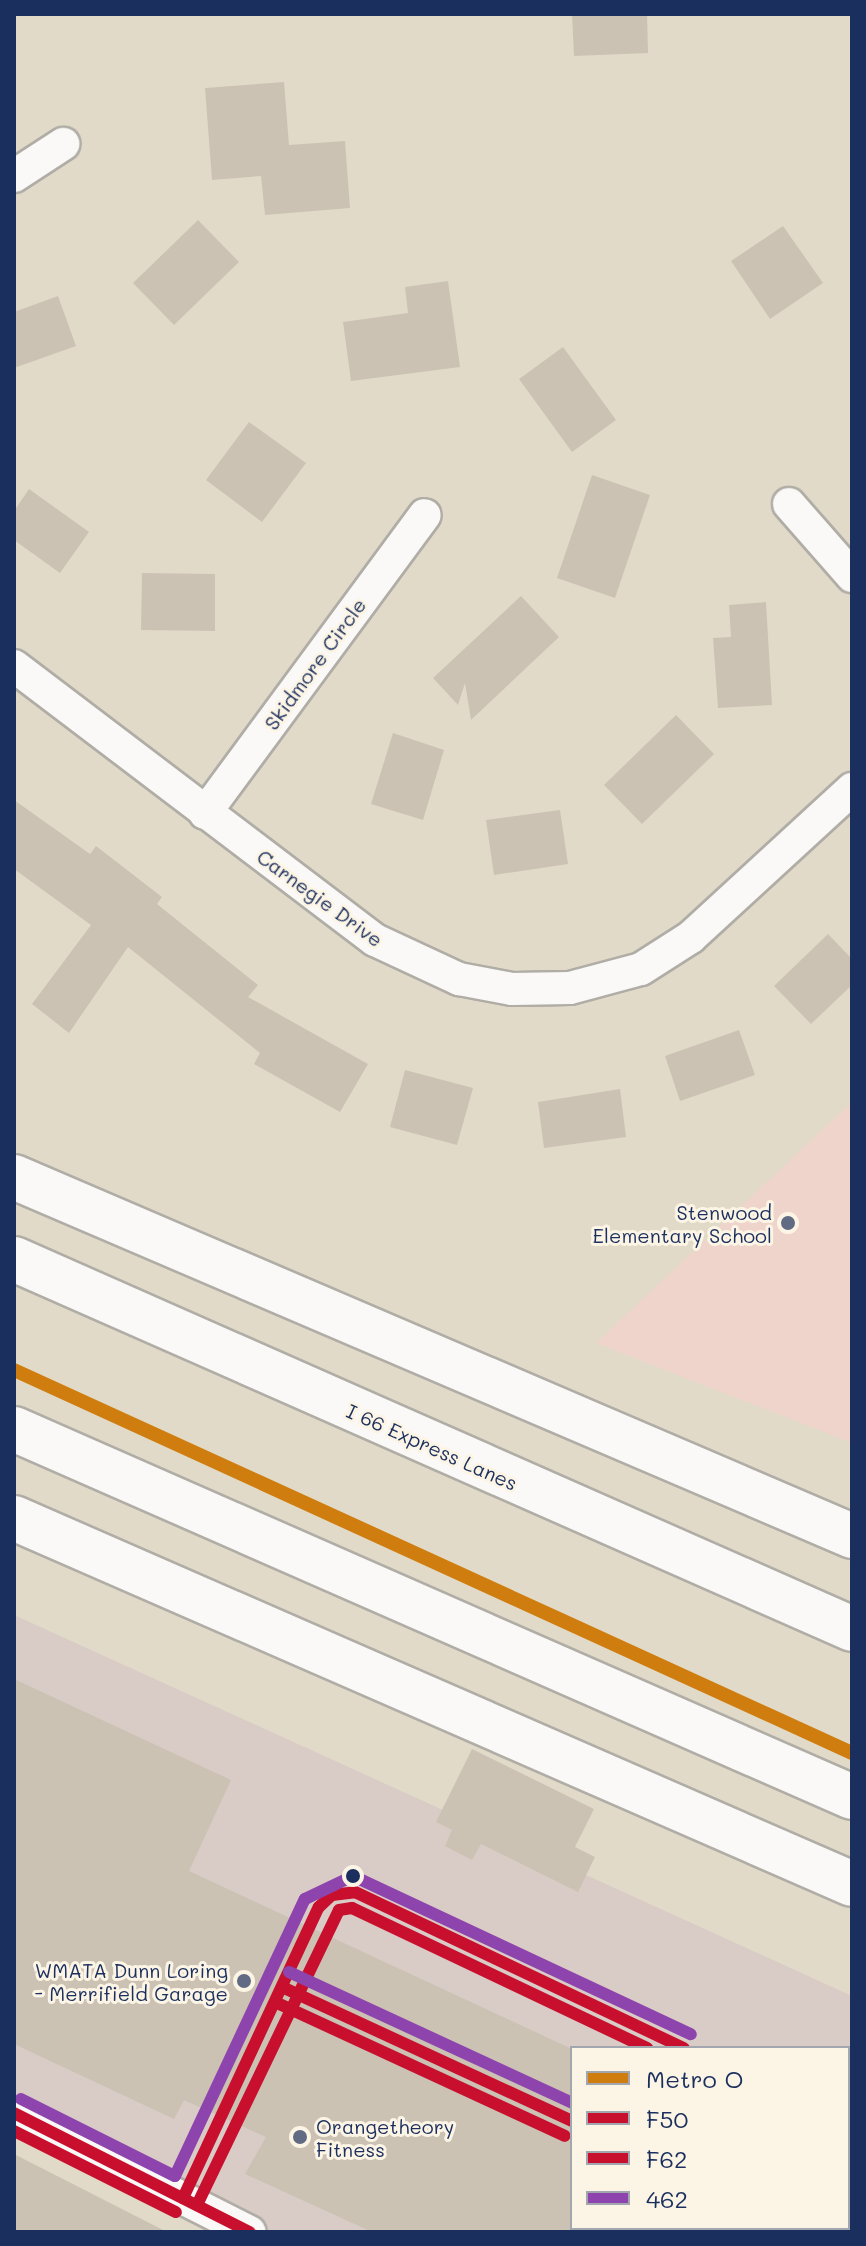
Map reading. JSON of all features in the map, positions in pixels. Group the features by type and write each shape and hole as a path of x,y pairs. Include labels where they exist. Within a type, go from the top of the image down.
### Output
{"highway":[{"path":"14,1177 852,1536"},
{"name":"I 66 Express Lanes","path":"14,1259 852,1629"},
{"path":"14,1429 852,1797"},
{"path":"14,1518 852,1884"}],"street":[{"path":"14,176 63,144"},
{"path":"789,504 852,576"},
{"name":"Skidmore Circle","path":"205,813 425,515"},
{"name":"Carnegie Drive","path":"14,666 325,906 424,965 512,989 570,988 641,969 691,937 852,789"},
{"path":"14,2113 250,2232"}],"shaded area":[{"name":"Stenwood Elementary School","path":"852,1102 852,1443 596,1343"},
{"path":"14,1615 852,1996 852,2232 228,2232 14,2122"}],"building":[{"path":"572,14 647,14 648,53 574,56"},
{"path":"284,82 289,145 345,141 350,208 265,215 261,176 212,180 205,88"},
{"path":"198,220 239,262 174,325 133,283"},
{"path":"783,226 823,283 770,319 731,261"},
{"path":"448,281 460,367 351,381 343,322 408,313 405,287"},
{"path":"58,296 76,346 14,368 14,312"},
{"path":"563,347 616,420 572,452 519,379"},
{"path":"249,422 306,463 262,522 206,480"},
{"path":"592,475 650,495 615,598 557,578"},
{"path":"29,489 89,532 60,573 14,540 14,511"},
{"path":"142,573 215,574 215,631 141,630"},
{"path":"521,596 559,637 471,720 465,683 458,705 433,678"},
{"path":"766,602 772,705 718,708 713,638 731,637 729,605"},
{"path":"676,715 714,754 642,824 604,785"},
{"path":"393,733 444,750 423,820 371,804"},
{"path":"14,800 90,854 96,846 162,897 157,904 258,985 248,997 368,1064 340,1112 254,1064 260,1053 128,947 69,1033 32,1004 91,925 14,869"},
{"path":"560,810 568,864 494,875 486,820"},
{"path":"828,934 852,959 852,985 811,1024 774,986"},
{"path":"739,1030 755,1075 680,1101 665,1056"},
{"path":"405,1070 473,1088 457,1145 390,1127"},
{"path":"620,1089 626,1137 544,1148 538,1102"},
{"name":"WMATA Dunn Loring - Merrifield Garage","path":"14,1679 231,1780 189,1871 570,2048 572,2232 372,2232 245,2174 266,2137 184,2100 174,2119 14,2044"},
{"path":"472,1749 594,1809 575,1847 595,1857 578,1892 481,1844 472,1860 445,1846 452,1830 436,1822"},
{"path":"14,2154 167,2232 14,2232"}],"metro line":[{"name":"O","path":"14,1370 852,1753"}],"transit line":[{"name":"462","path":"21,2099 175,2176 305,1899 353,1876 691,2034"},
{"name":"F50","path":"183,2198 319,1907 332,1895 355,1892 680,2046"},
{"name":"F62","path":"197,2205 339,1910 352,1908 643,2046"},
{"name":"462","path":"289,1972 570,2102"},
{"name":"F50","path":"282,1987 570,2120"},
{"name":"F62","path":"275,2002 565,2136"},
{"name":"F50","path":"14,2113 250,2232"},
{"name":"F62","path":"14,2131 176,2212"}],"place":[{"name":"Stenwood Elementary School","path":"788,1223"},
{"name":"WMATA Dunn Loring - Merrifield Garage","path":"244,1981"},
{"name":"Orangetheory Fitness","path":"300,2137"}]}
